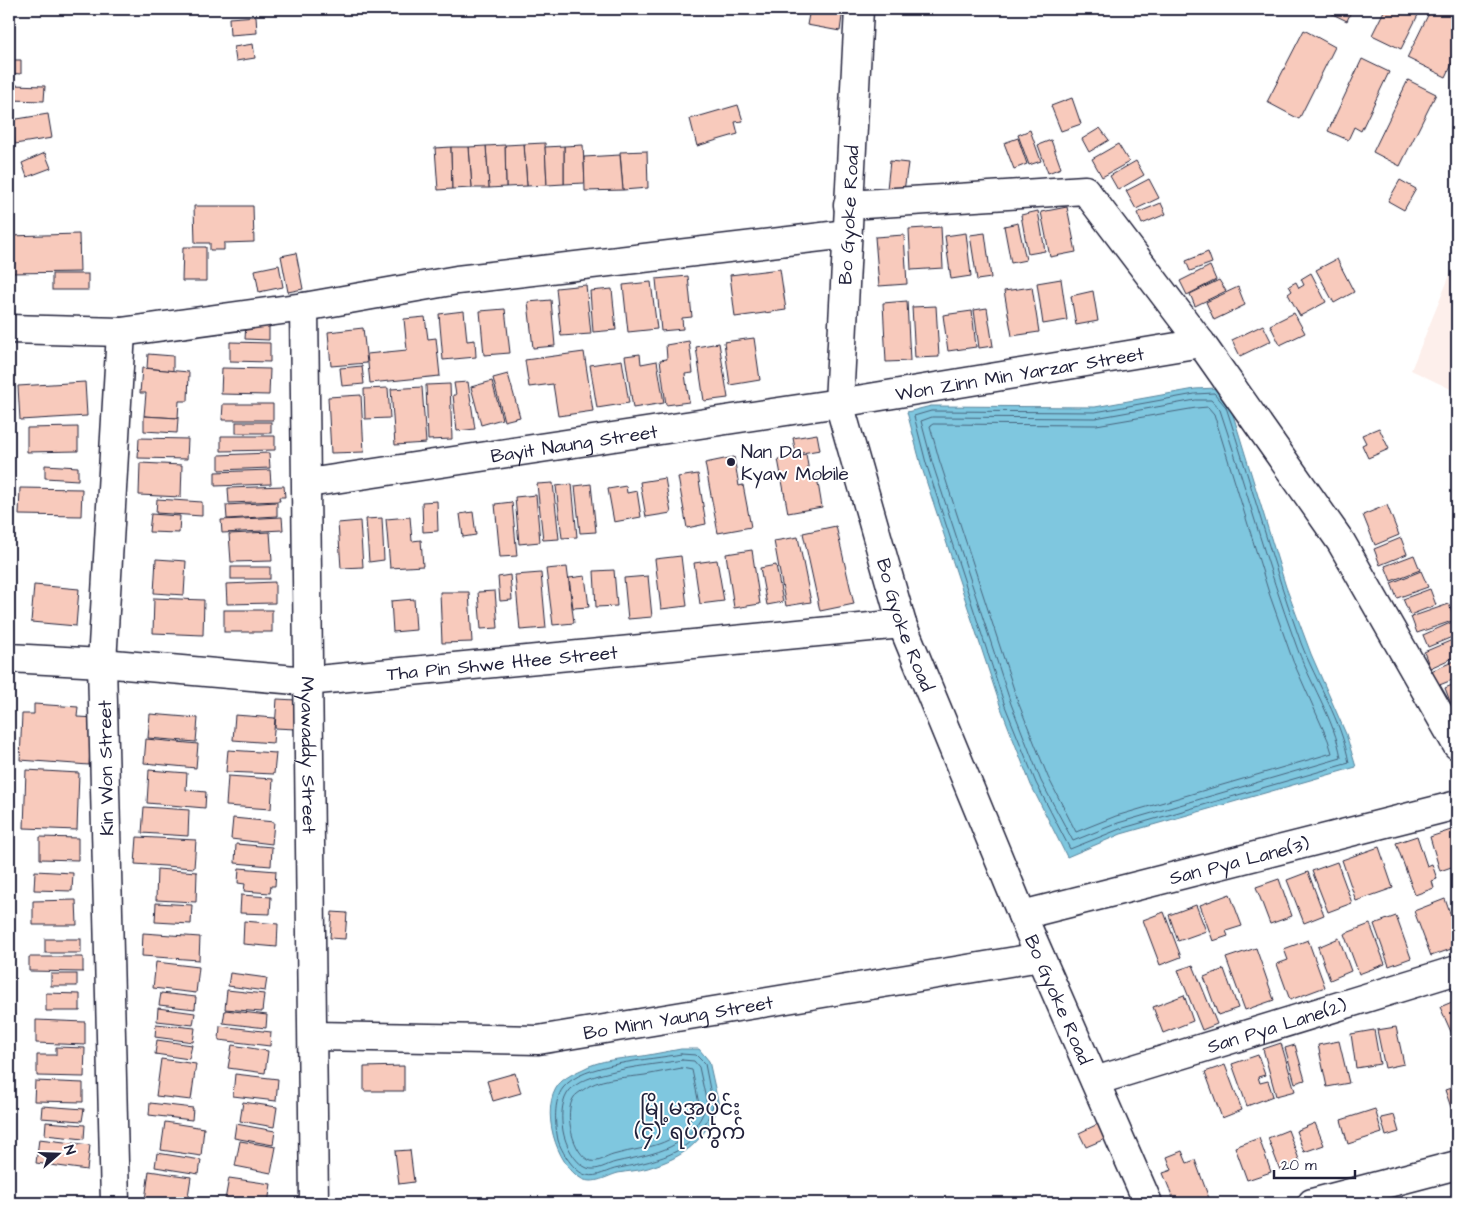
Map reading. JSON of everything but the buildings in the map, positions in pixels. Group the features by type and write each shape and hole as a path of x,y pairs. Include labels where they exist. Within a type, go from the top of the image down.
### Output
{"street":[{"name":"Bo Gyoke Road","path":"859,9 846,234 839,403 902,624 1022,915 1148,1203"},
{"path":"848,204 1085,190 1201,343 1341,542 1457,745"},
{"path":"9,329 121,332 304,307 457,280 846,234"},
{"name":"Myawaddy Street","path":"304,307 308,483 307,681 314,1036 314,1203"},
{"name":"Kin Won Street","path":"115,1203 102,663 121,332"},
{"name":"Won Zinn Min Yarzar Street","path":"839,403 1201,343"},
{"name":"Bayit Naung Street","path":"308,483 839,403"},
{"name":"Tha Pin Shwe Htee Street","path":"9,658 102,663 307,681 902,624"},
{"name":"San Pya Lane(3)","path":"1022,915 1457,805"},
{"name":"Bo Minn Yaung Street","path":"314,1036 538,1040 1040,957"},
{"name":"San Pya Lane(2)","path":"1095,1081 1457,970"},
{"path":"1312,1203 1457,1165"}],"shaded area":[{"path":"1457,258 1457,392 1411,370"}],"water":[{"path":"1217,388 1230,405 1286,587 1311,654 1346,734 1356,767 1121,834 1067,857 1031,785 1001,708 921,465 907,412 931,406 1095,407 1195,389"},
{"path":"681,1049 699,1049 709,1061 719,1106 699,1139 683,1153 644,1169 618,1173 591,1181 582,1179 573,1172 565,1162 553,1135 550,1107 553,1094 559,1084 572,1074 589,1066 611,1060"}],"place":[{"name":"Nan Da Kyaw Mobile","path":"731,462"}],"district":[{"name":"မြို့မအပိုင်း (၄) ရပ်ကွက်","path":"690,1120"}]}
